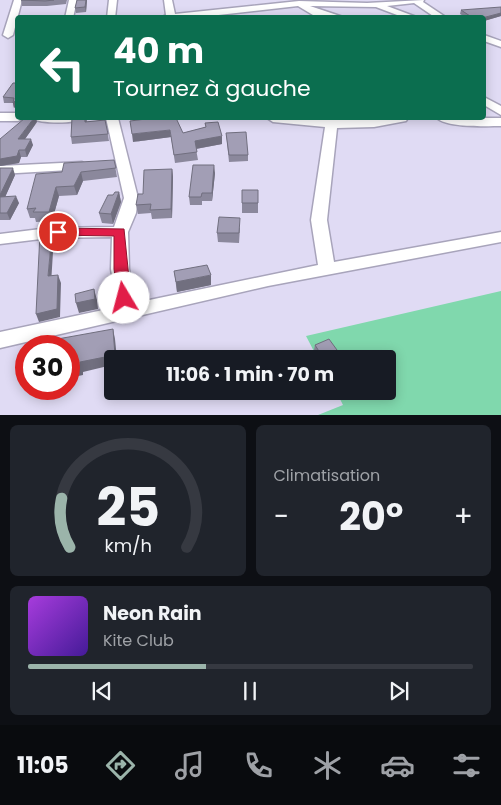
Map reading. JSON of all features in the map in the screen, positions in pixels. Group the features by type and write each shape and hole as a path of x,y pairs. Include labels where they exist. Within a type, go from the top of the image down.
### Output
{"street":[{"path":"8,35 18,0"},
{"path":"69,15 72,0"},
{"path":"111,15 113,0"},
{"path":"168,0 168,15"},
{"path":"415,0 438,15"},
{"path":"184,15 296,1 375,5 420,0"},
{"path":"296,1 333,15"},
{"path":"375,5 406,15"},
{"path":"310,7 321,15"},
{"path":"486,39 501,44"},
{"path":"486,101 501,111"},
{"path":"2,119 15,117"},
{"path":"112,120 130,203 120,232 120,269 127,312"},
{"path":"312,120 374,123 391,120"},
{"path":"458,120 501,122"},
{"path":"327,270 319,220 332,121"},
{"path":"0,170 123,163"},
{"path":"0,239 49,233 120,232"},
{"path":"0,340 268,280 501,237"}],"green space":[{"path":"501,291 501,415 318,415 343,405 340,400 396,400 396,350 313,350 306,336"}],"building":[{"path":"21,0 54,0 45,1"},
{"path":"77,0 86,0 85,7 75,8"},
{"path":"501,7 501,13 486,17 486,15 468,15 461,10"},
{"path":"13,83 15,83 15,101 13,103 14,98 3,97"},
{"path":"23,120 32,120 18,139 31,139 25,150 19,150 17,156 0,159 0,139"},
{"path":"72,120 85,120 85,122 105,120 108,134 71,137"},
{"path":"177,120 183,133 206,127 205,123 218,122 222,136 195,141 197,152 174,155 170,130 132,134 130,121"},
{"path":"246,132 248,155 229,155 226,133"},
{"path":"114,160 116,168 81,172 74,186 56,187 49,212 33,212 36,208 27,209 36,174 62,172 64,163"},
{"path":"193,165 214,165 212,193 202,193 201,197 189,197"},
{"path":"0,168 13,168 0,195"},
{"path":"172,169 171,209 150,210 151,204 136,205 138,194 143,194 144,170"},
{"path":"242,190 258,190 258,203 242,203"},
{"path":"115,192 119,192 111,214 99,213 108,195 113,195"},
{"path":"16,196 7,213 0,213 0,197"},
{"path":"219,217 240,218 239,233 217,233"},
{"path":"59,232 59,243 51,244 48,276 58,275 57,309 36,314 40,233"},
{"path":"207,265 211,275 176,282 174,271"},
{"path":"94,289 95,299 76,303 75,294"},
{"path":"113,329 115,350 104,350 104,357 80,362 80,335"},
{"path":"329,339 337,350 318,350 315,345"}],"route":[{"path":"58,232 120,232 120,269 124,298"}]}
